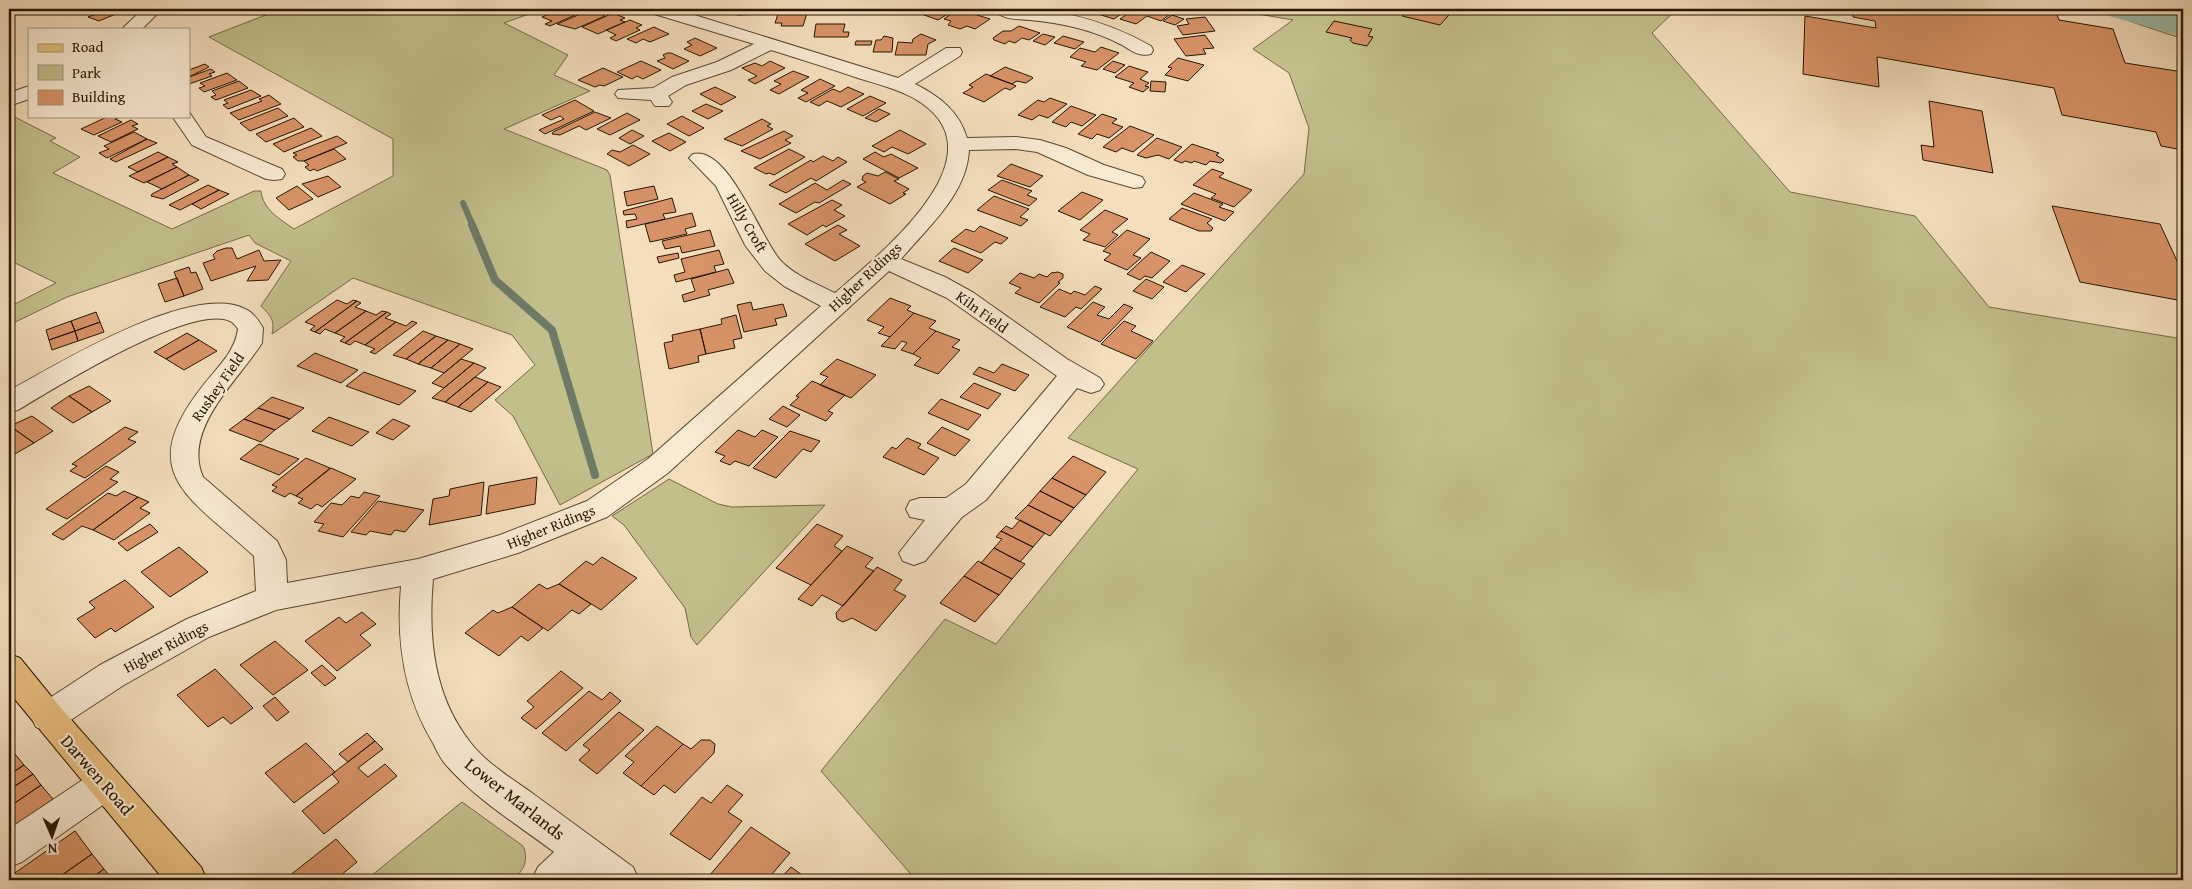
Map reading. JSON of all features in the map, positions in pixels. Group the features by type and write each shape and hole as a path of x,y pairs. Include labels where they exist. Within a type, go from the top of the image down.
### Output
{"main road":[{"name":"Darwen Road","path":"9,668 48,717 188,880"}],"street":[{"path":"132,28 152,9"},
{"name":"Higher Ridings","path":"48,717 112,676 198,628 272,598 418,571 507,545 597,509 658,466 886,261 937,204 954,179 958,162 959,144 953,124 939,107 922,95 900,85 657,9"},
{"path":"1004,15 1083,22 1138,41"},
{"path":"625,94 659,98 679,81 724,66 770,43"},
{"path":"900,85 946,56 965,70"},
{"path":"9,100 28,92"},
{"path":"183,118 199,141 274,174"},
{"path":"959,144 1016,143 1040,146 1059,152 1096,170 1142,185"},
{"name":"Hilly Croft","path":"687,178 706,164 725,183 757,245 774,266 792,281 836,304"},
{"path":"232,177 253,166"},
{"name":"Kiln Field","path":"886,261 966,299 1019,339 1082,379 976,492 952,509 914,553"},
{"name":"Rushey Field","path":"15,392 171,320 194,313 216,312 235,314 246,321 251,328 249,343 191,424 183,454 186,475 192,484 266,550 271,560 272,598"},
{"path":"920,509 952,509"},
{"name":"Lower Marlands","path":"418,571 414,617 417,654 426,692 438,721 458,754 487,781 620,880"},
{"path":"9,850 105,784"},
{"name":"Lower Marlands","path":"551,880 582,850"}],"green space":[{"path":"281,9 543,9 504,23 568,55 554,75 590,91 504,129 607,170 610,175 653,454 560,505 513,416 495,400 535,365 512,335 353,278 272,334 273,325 271,318 261,306 291,261 255,243 249,235 67,297 9,325 9,307 56,283 9,260 9,114 56,138 50,141 80,157 53,173 172,229 254,191 261,191 262,198 269,209 294,229 393,176 393,139 209,37"},
{"path":"1229,9 1677,9 1652,33 1790,192 1915,216 1989,307 2183,339 2183,880 916,880 821,771 945,619 996,644 1138,469 1068,438 1304,174 1309,128 1289,73 1253,49 1293,20"},
{"path":"2093,9 2110,9 2183,29 2183,39"},
{"path":"2134,9 2183,9 2183,22"},
{"path":"669,479 718,504 732,507 825,505 697,645 691,637 685,608 624,525 612,516"},
{"path":"462,802 523,846 526,856 524,864 513,880 366,880"}],"building":[{"path":"108,9 94,15 85,11"},
{"path":"108,9 128,9 99,21 88,17"},
{"path":"560,9 576,12 572,14 575,15 550,26 545,24 552,21 542,17"},
{"path":"592,9 605,16 575,29 557,24"},
{"path":"739,9 773,9 771,14 737,15"},
{"path":"922,9 930,11 956,9 938,20 916,12"},
{"path":"958,9 990,19 975,29 967,26 960,29 948,25 951,21 944,19"},
{"path":"1103,9 1128,9 1114,19 1098,14"},
{"path":"1135,9 1154,13 1157,10 1170,14 1161,21 1147,16 1136,24 1120,19"},
{"path":"1404,9 1454,9 1440,25 1402,16 1407,10"},
{"path":"1852,9 1873,11 1873,9 2055,9 2059,20 2113,29 2125,63 2183,72 2183,150 2161,146 2156,132 2062,115 2054,88 1877,57 1879,87 1803,74 1805,16 1876,28 1875,21 1853,17"},
{"path":"613,13 625,18 620,20 625,22 598,34 582,27"},
{"path":"807,13 803,26 781,26 782,23 775,23 778,14"},
{"path":"1172,15 1184,19 1175,25 1163,21"},
{"path":"1205,17 1215,31 1183,35 1177,26 1189,24 1186,19"},
{"path":"630,20 642,25 636,28 640,30 616,41 610,38 616,35 606,30"},
{"path":"1334,21 1372,29 1368,36 1373,37 1367,46 1353,43 1350,40 1352,38 1326,32"},
{"path":"816,24 845,24 843,32 849,32 848,37 814,37"},
{"path":"1019,26 1040,33 1029,40 1022,38 1015,43 1009,41 1005,44 994,40 993,38 1003,31 1011,31"},
{"path":"654,27 669,34 650,42 643,39 636,43 627,39"},
{"path":"921,34 936,40 928,44 926,55 895,55 898,42 912,43 913,39"},
{"path":"1043,34 1055,37 1045,45 1033,41"},
{"path":"1205,35 1214,48 1203,49 1206,54 1186,56 1174,39"},
{"path":"884,36 893,38 892,52 873,52 876,40 881,40"},
{"path":"1063,36 1084,42 1075,49 1054,43"},
{"path":"695,38 717,48 700,56 684,49 692,45 687,42"},
{"path":"856,41 872,41 871,45 855,45"},
{"path":"1101,47 1119,53 1097,70 1081,66 1086,62 1070,57 1080,48 1095,52"},
{"path":"667,53 689,61 673,69 657,61 665,58 663,55"},
{"path":"1178,58 1204,65 1188,81 1165,75 1172,68 1168,67"},
{"path":"641,61 661,70 643,79 637,76 632,79 617,72"},
{"path":"770,61 785,68 755,84 748,80 757,76 742,68 755,63 762,66"},
{"path":"1113,61 1125,65 1115,73 1103,69"},
{"path":"205,64 209,67 190,76 190,70"},
{"path":"1129,66 1148,72 1140,79 1149,83 1145,86 1149,87 1143,92 1129,87 1134,83 1115,77"},
{"path":"1005,67 1033,78 1026,83 1017,81 1012,84 990,76"},
{"path":"603,68 623,77 604,86 595,87 578,80"},
{"path":"211,69 215,72 209,74 212,76 190,84 190,77"},
{"path":"793,71 809,77 779,94 770,90 781,84 774,81"},
{"path":"227,73 237,80 204,92 199,88 205,86 200,83"},
{"path":"986,74 1016,86 1010,90 1005,88 984,102 963,93 973,87 969,85"},
{"path":"820,79 835,86 806,102 798,98 808,93 801,90"},
{"path":"239,81 248,88 216,100 211,97 216,95 212,91"},
{"path":"1151,81 1166,82 1165,92 1150,91"},
{"path":"715,87 736,97 721,105 700,94"},
{"path":"848,87 864,94 841,107 827,101 819,106 810,102 833,89 840,92"},
{"path":"251,90 261,96 228,109 223,105 228,103 224,100"},
{"path":"269,95 281,104 239,120 230,113 262,101 259,99"},
{"path":"870,96 886,103 863,116 847,109"},
{"path":"1050,98 1067,104 1048,118 1039,115 1032,120 1018,115 1038,100 1044,102"},
{"path":"575,100 594,111 545,134 539,130 564,119 560,116 551,120 542,115"},
{"path":"1929,101 1982,111 1993,173 1923,160 1921,145 1934,147"},
{"path":"706,104 723,111 708,119 692,111"},
{"path":"1071,106 1096,115 1082,126 1071,122 1066,127 1052,122"},
{"path":"278,108 288,116 250,131 240,123"},
{"path":"879,109 890,114 876,122 865,118"},
{"path":"595,112 611,118 586,130 579,126 560,135 552,134 553,132"},
{"path":"627,113 640,120 610,135 597,129"},
{"path":"1102,114 1117,119 1112,123 1123,127 1109,138 1097,134 1092,139 1078,134"},
{"path":"682,116 704,128 689,136 667,124"},
{"path":"105,118 118,118 115,119 122,122 94,135 81,129"},
{"path":"294,118 304,127 266,142 256,134"},
{"path":"762,119 771,124 767,126 773,129 742,146 724,139"},
{"path":"131,120 138,124 132,126 138,129 111,142 98,136"},
{"path":"1130,126 1154,135 1133,152 1122,148 1116,152 1103,147"},
{"path":"311,128 322,136 284,152 273,144"},
{"path":"632,130 644,136 630,144 619,138"},
{"path":"900,130 926,144 908,154 892,147 884,152 872,146"},
{"path":"784,131 793,136 785,140 791,143 760,159 741,151"},
{"path":"134,132 147,139 107,158 99,153 109,149 104,146"},
{"path":"669,133 686,142 670,151 652,141"},
{"path":"337,136 347,143 304,161 298,161 293,157 297,155 293,153"},
{"path":"1157,138 1182,147 1169,159 1158,155 1146,158 1137,155"},
{"path":"147,139 157,143 116,162 110,159"},
{"path":"1192,144 1219,153 1216,155 1224,160 1221,163 1210,161 1206,165 1194,161 1192,163 1185,161 1182,163 1174,160"},
{"path":"633,145 650,154 629,166 607,154 612,150 620,152"},
{"path":"334,149 346,159 317,171 314,169 310,171 305,167 309,165 304,161"},
{"path":"789,149 805,157 774,175 766,174 754,168"},
{"path":"158,152 168,157 138,172 128,167"},
{"path":"875,152 884,157 891,154 918,168 899,178 863,159"},
{"path":"823,156 833,161 838,157 847,162 816,181 811,178 786,193 769,185 811,160 813,162"},
{"path":"168,157 178,162 172,164 177,167 144,183 129,176"},
{"path":"1011,164 1043,176 1030,187 997,176"},
{"path":"177,167 189,175 162,189 147,182"},
{"path":"1212,169 1224,173 1219,177 1252,190 1234,207 1211,198 1216,194 1193,185"},
{"path":"885,172 899,179 894,181 909,189 903,193 906,194 890,204 857,187 866,182 862,180 863,176 867,173 878,176"},
{"path":"189,175 199,180 163,199 151,196 152,194"},
{"path":"328,176 341,187 318,197 302,184"},
{"path":"843,180 851,184 819,203 815,202 796,213 779,204 815,183 827,190"},
{"path":"1002,180 1032,191 1027,195 1037,199 1029,206 988,190"},
{"path":"208,185 219,190 180,210 169,205"},
{"path":"297,186 313,199 289,210 276,198"},
{"path":"654,186 658,199 627,206 624,192"},
{"path":"219,190 229,194 201,209 192,204"},
{"path":"1082,192 1103,200 1080,220 1058,211"},
{"path":"1194,193 1223,204 1219,207 1234,212 1225,221 1181,204"},
{"path":"994,196 1029,209 1020,217 1028,220 1021,226 977,210"},
{"path":"672,198 676,212 663,214 665,219 627,228 626,221 637,219 635,214 624,215 623,211"},
{"path":"832,200 842,205 834,210 845,216 826,227 823,225 807,235 788,224"},
{"path":"2052,206 2160,224 2183,274 2183,301 2080,282"},
{"path":"1182,208 1212,219 1207,223 1213,228 1211,231 1199,231 1169,219"},
{"path":"1105,210 1128,219 1112,232 1118,235 1105,247 1083,240 1090,234 1080,230"},
{"path":"692,213 696,226 685,229 687,234 650,242 645,224"},
{"path":"838,225 847,230 839,234 860,246 835,261 805,244"},
{"path":"980,226 1008,238 1001,244 995,242 981,253 951,241 966,229 974,232"},
{"path":"710,230 715,246 682,253 680,246 665,249 662,241"},
{"path":"1127,230 1150,239 1133,255 1141,258 1127,270 1104,260 1111,254 1103,251"},
{"path":"232,248 237,259 259,250 264,261 281,260 268,280 247,281 256,266 211,281 203,263 215,259 213,255 217,251"},
{"path":"954,248 983,260 968,273 939,261"},
{"path":"719,250 724,264 714,266 716,272 676,282 674,275 685,272 681,259"},
{"path":"1151,252 1170,261 1152,278 1145,276 1140,280 1127,274"},
{"path":"678,253 679,258 659,263 657,257"},
{"path":"1182,265 1205,274 1186,292 1163,282"},
{"path":"189,267 191,273 196,272 203,289 184,296 174,272"},
{"path":"728,269 734,283 708,290 710,295 684,302 682,295 695,291 691,279"},
{"path":"1058,272 1063,274 1063,278 1058,282 1060,283 1039,303 1015,293 1021,288 1009,283 1020,273 1034,278 1039,274 1047,277 1051,273"},
{"path":"177,278 184,296 165,302 158,284"},
{"path":"1146,279 1164,287 1152,299 1133,291"},
{"path":"1095,286 1102,289 1081,309 1076,307 1065,317 1040,307 1059,289 1071,294 1074,291 1085,295"},
{"path":"890,298 911,306 907,310 914,313 890,337 878,333 884,327 867,320"},
{"path":"337,300 347,304 353,300 357,301 315,332 310,330 315,326 305,322"},
{"path":"357,301 361,303 355,307 366,311 335,333 325,329 320,334 315,332"},
{"path":"751,302 753,310 783,304 787,316 775,319 777,325 744,332 737,305"},
{"path":"1093,302 1105,307 1097,315 1109,319 1124,304 1133,308 1100,342 1067,327"},
{"path":"366,311 376,315 382,311 387,312 345,343 340,341 345,337 335,333"},
{"path":"96,312 100,322 75,331 71,321"},
{"path":"387,312 391,314 385,318 396,322 365,345 355,341 350,345 345,343"},
{"path":"914,313 936,321 929,328 936,331 913,354 901,350 907,343 902,341 895,349 881,346"},
{"path":"736,315 742,338 733,340 735,348 706,354 700,329 722,324 721,319"},
{"path":"71,321 75,331 49,340 46,330"},
{"path":"412,321 417,323 375,354 370,352 375,349 365,345 396,322 406,326"},
{"path":"1124,321 1136,326 1131,331 1153,341 1136,359 1101,344"},
{"path":"100,322 104,332 78,341 75,331"},
{"path":"700,329 706,354 698,356 699,362 669,369 664,343 673,341 672,335"},
{"path":"75,331 78,341 52,350 49,340"},
{"path":"423,331 436,336 406,359 393,355"},
{"path":"936,331 960,340 952,347 960,350 938,374 914,365 921,358 913,354"},
{"path":"187,333 199,340 166,359 154,352"},
{"path":"436,336 448,340 418,364 406,359"},
{"path":"199,340 217,351 184,370 166,359"},
{"path":"448,340 460,344 431,368 418,364"},
{"path":"460,344 473,349 444,373 431,368"},
{"path":"315,353 358,370 341,383 297,366"},
{"path":"461,359 474,363 444,388 432,383"},
{"path":"837,359 876,375 851,398 820,385 828,377 820,374"},
{"path":"474,363 486,368 445,402 432,398"},
{"path":"1002,364 1029,375 1015,391 973,374 979,367 994,373"},
{"path":"364,372 416,391 399,405 346,386"},
{"path":"475,377 488,382 458,407 445,402"},
{"path":"812,381 845,395 828,411 833,413 826,421 790,405 799,397 796,396"},
{"path":"488,382 501,387 471,412 458,407"},
{"path":"974,383 1001,394 988,409 960,397"},
{"path":"89,386 111,401 92,412 69,396"},
{"path":"69,396 92,412 73,423 51,408"},
{"path":"272,397 304,408 290,419 258,408"},
{"path":"941,399 981,415 968,430 928,413"},
{"path":"783,406 800,415 787,427 769,419"},
{"path":"258,408 290,419 275,430 244,419"},
{"path":"32,416 53,431 34,443 10,426"},
{"path":"329,417 369,432 352,446 312,431"},
{"path":"244,419 275,430 261,442 229,430"},
{"path":"393,419 410,426 393,440 376,433"},
{"path":"10,426 34,443 13,455 9,455"},
{"path":"125,427 138,432 128,439 136,442 85,478 70,471 77,466 72,464"},
{"path":"942,427 970,440 955,456 927,443"},
{"path":"738,430 755,437 762,430 778,437 749,466 735,461 730,465 720,461 725,456 715,452"},
{"path":"790,431 820,441 811,452 803,449 776,478 753,468"},
{"path":"907,438 921,444 918,448 939,458 924,475 883,457 892,447 896,449"},
{"path":"259,444 299,459 279,475 240,459"},
{"path":"1073,456 1106,472 1086,495 1052,478"},
{"path":"306,458 330,468 296,496 290,493 285,497 272,491 277,487 272,485"},
{"path":"106,466 119,472 110,479 118,482 67,519 46,509"},
{"path":"331,468 356,479 322,507 317,504 311,509 298,503 303,499 296,496"},
{"path":"537,477 535,504 486,514 489,486"},
{"path":"1052,478 1086,495 1074,508 1040,491"},
{"path":"484,482 481,515 429,525 433,499 449,496 450,489"},
{"path":"124,491 138,497 93,530 82,526 63,540 52,534 108,493 116,496"},
{"path":"1040,491 1074,508 1062,522 1028,505"},
{"path":"364,492 380,496 343,537 318,531 324,524 314,522 331,503 342,505 351,496 359,498"},
{"path":"138,497 149,502 140,508 150,513 114,540 93,530"},
{"path":"378,501 424,510 405,532 395,530 391,535 370,531 366,535 351,532"},
{"path":"1028,505 1062,522 1050,536 1015,518"},
{"path":"1020,520 1045,533 1033,547 1001,531 1006,526 1012,529"},
{"path":"150,524 158,532 127,551 118,543"},
{"path":"817,524 843,536 834,546 842,551 811,585 776,568"},
{"path":"1001,531 1033,547 1020,562 994,548 1002,539 996,537"},
{"path":"847,546 873,558 865,567 874,571 843,606 822,595 812,606 798,599"},
{"path":"179,547 208,572 170,597 141,572"},
{"path":"994,548 1025,564 1012,579 981,563"},
{"path":"602,557 637,578 601,610 559,584 586,561 593,565"},
{"path":"978,561 1012,579 999,595 964,576"},
{"path":"877,567 902,580 894,590 906,596 876,631 852,618 843,622 837,619 836,613"},
{"path":"964,576 999,595 975,622 940,603"},
{"path":"125,580 154,607 115,632 111,628 95,638 77,619 95,608 89,602"},
{"path":"539,584 547,589 559,584 591,604 579,614 572,610 548,631 512,607"},
{"path":"512,607 543,628 528,641 521,636 499,656 465,633 493,610 498,613"},
{"path":"362,612 376,624 360,635 371,645 337,671 305,641 339,617 346,623"},
{"path":"275,641 308,670 273,695 240,665"},
{"path":"322,665 336,678 325,686 311,673"},
{"path":"215,669 253,708 231,724 223,717 208,727 177,695"},
{"path":"561,671 583,688 536,729 521,718 534,707 527,701"},
{"path":"589,691 602,700 610,692 621,701 566,751 542,733"},
{"path":"275,697 289,712 277,721 263,706"},
{"path":"619,712 644,730 597,774 579,760 590,750 583,745"},
{"path":"657,726 683,744 641,786 623,773 634,762 625,756"},
{"path":"367,733 375,741 348,762 339,754"},
{"path":"701,740 710,740 715,744 714,753 675,793 664,785 654,795 641,786 683,744 691,749"},
{"path":"375,741 383,749 358,768 368,777 385,764 397,776 324,834 302,811 339,782 332,774"},
{"path":"306,743 335,772 294,803 265,773"},
{"path":"14,753 24,765 9,775 9,756"},
{"path":"24,765 33,774 9,790 9,775"},
{"path":"33,774 41,785 9,807 9,790"},
{"path":"41,785 53,799 9,830 9,807"},
{"path":"727,785 743,795 728,812 742,821 710,860 670,834 702,797 711,803"},
{"path":"751,827 790,853 767,880 737,880 730,876 726,880 714,880 709,876"},
{"path":"75,831 92,854 55,880 9,880 9,877"},
{"path":"336,839 357,862 335,880 284,880"},
{"path":"92,854 104,869 89,880 55,880"},
{"path":"791,867 809,880 779,880"},
{"path":"104,869 113,880 89,880"}],"waterway":[{"path":"2121,9 2183,26"},
{"path":"463,203 473,226"},
{"path":"472,225 495,280 552,330 595,475"}]}
